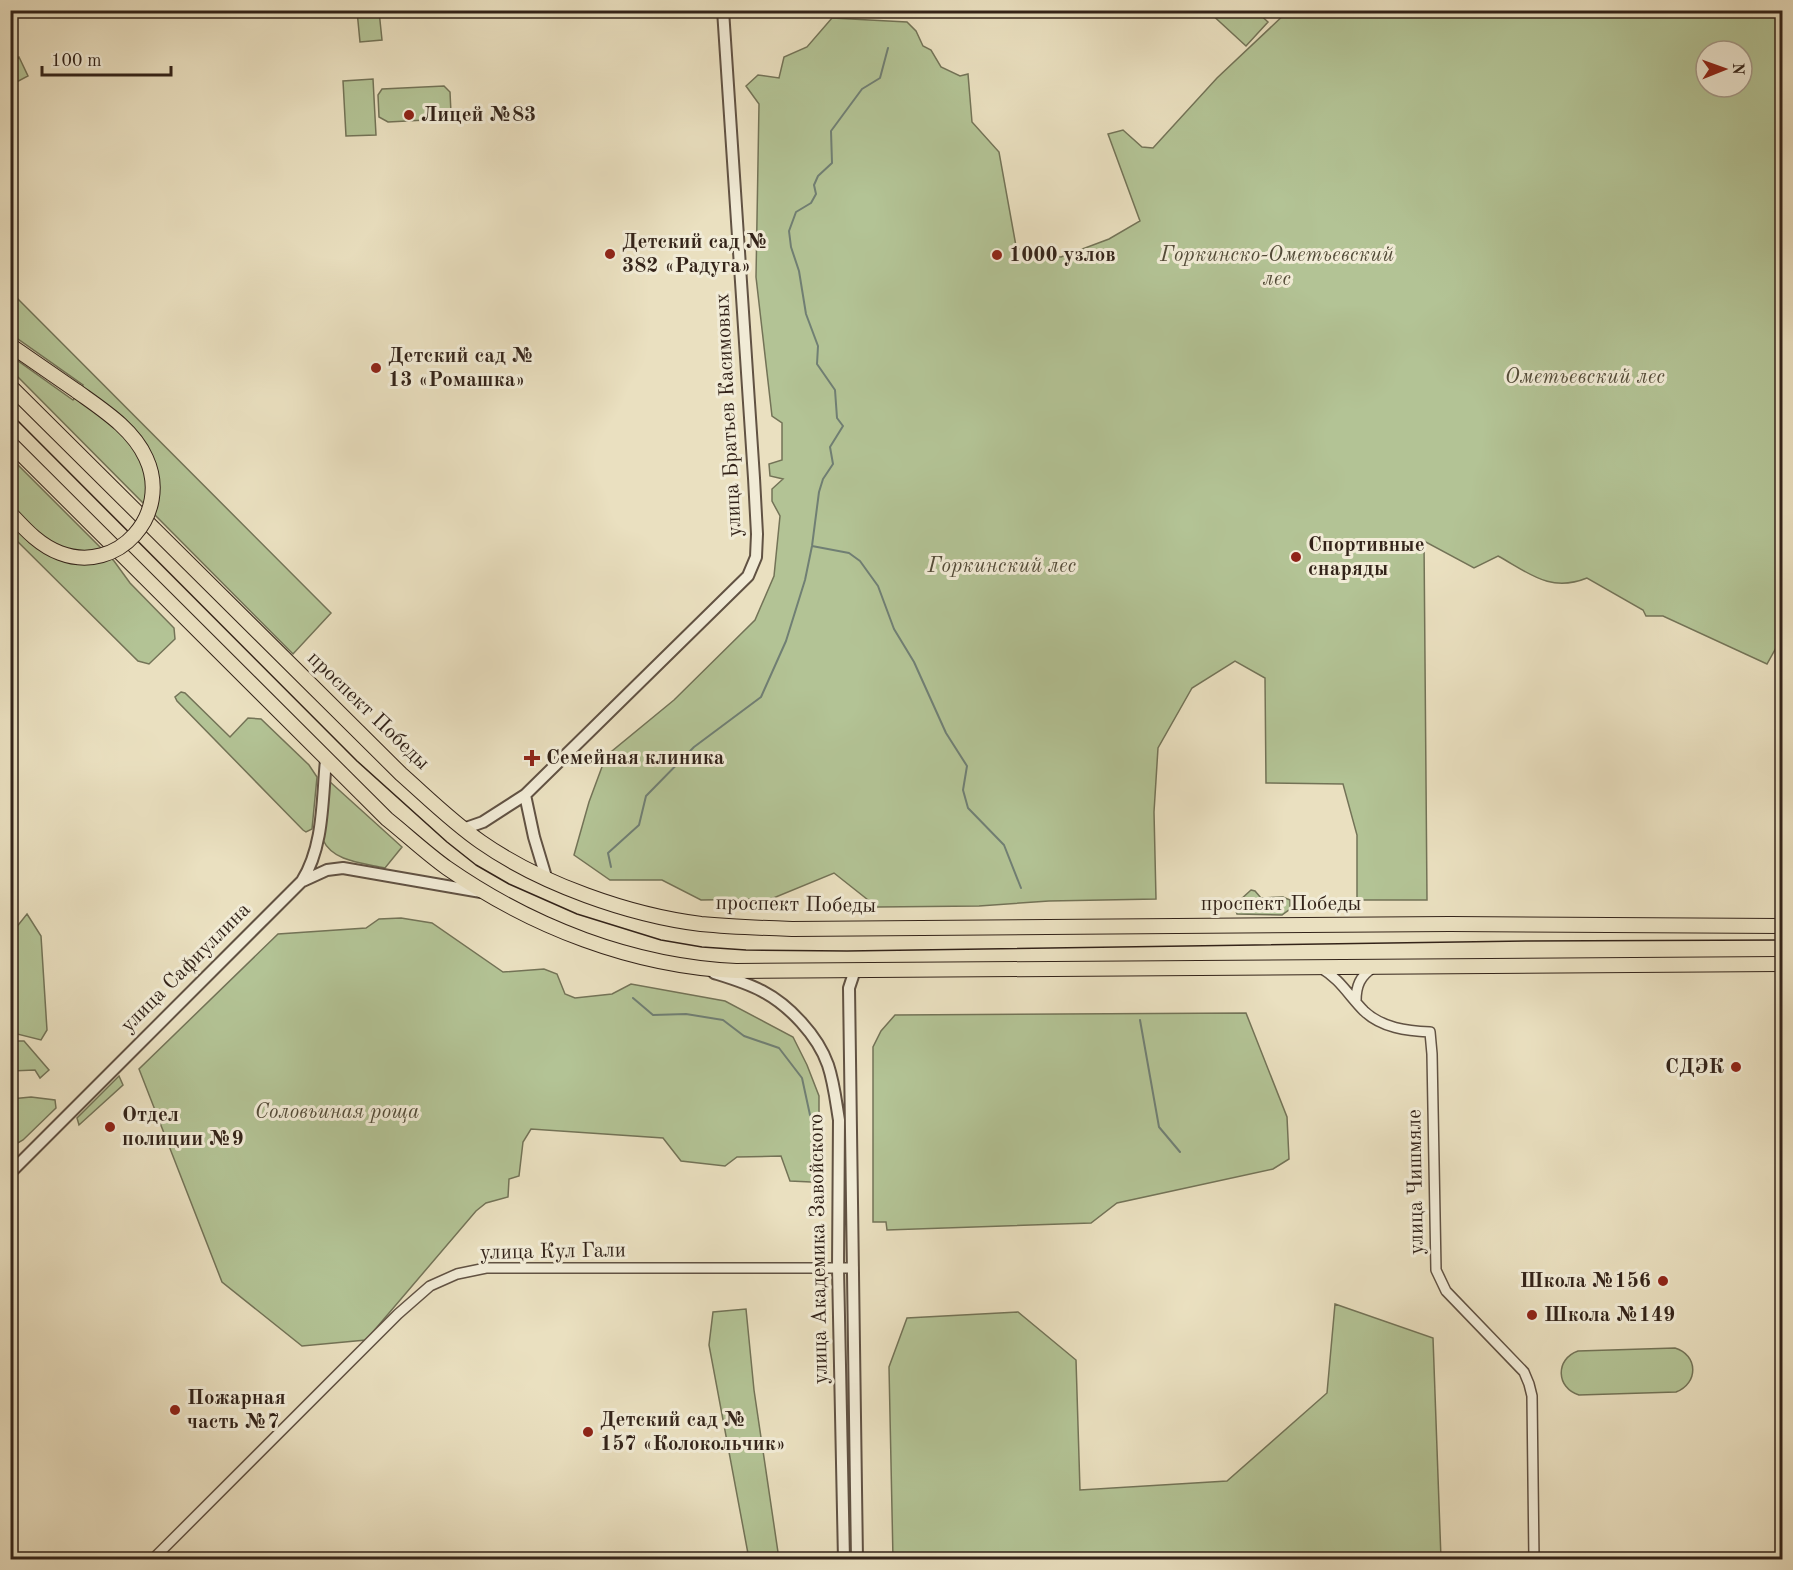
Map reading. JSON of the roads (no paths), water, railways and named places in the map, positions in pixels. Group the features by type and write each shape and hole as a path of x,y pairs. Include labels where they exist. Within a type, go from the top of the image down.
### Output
{"main road":[{"path":"10,345 111,416 134,438 146,458 153,493 149,510 139,530 129,542 111,552 83,558 60,553 37,541 10,513"},
{"name":"проспект Победы","path":"10,386 401,774 463,829 483,843 546,877 591,898 656,916 739,927 857,929 1450,924 1782,926"},
{"path":"10,443 387,819 445,867 484,893 572,936 618,951 704,969 793,971 1782,964"}],"street":[{"name":"улица Братьев Касимовых","path":"463,829 483,822 525,795 748,576 756,557 755,488 723,10"},
{"name":"улица Сафиуллина","path":"10,1173 302,881 312,866 316,847 326,760"},
{"path":"525,795 546,877"},
{"path":"302,881 327,870 343,868 484,893"},
{"name":"улица Чишмяле","path":"1321,968 1341,982 1364,1011 1387,1026 1430,1032 1436,1270 1446,1292 1524,1372 1529,1384 1532,1396 1534,1560"},
{"path":"1356,1001 1357,985 1365,973 1374,968"},
{"name":"улица Академика Завойского","path":"704,969 764,992 788,1010 811,1034 828,1064 839,1120 838,1268 844,1560"},
{"name":"улица Академика Завойского","path":"855,970 849,988 857,1560"},
{"name":"улица Кул Гали","path":"152,1560 398,1314 430,1286 457,1274 486,1268 853,1268"}],"waterway":[{"path":"611,867 608,853 639,825 646,796 694,747 761,697 786,641 805,580 819,492 823,479 833,464 830,447 843,426 837,418 835,390 817,364 818,346 806,314 789,231 796,212 811,203 816,194 814,185 818,176 832,163 831,131 862,89 880,78 888,48"},
{"path":"812,546 849,553 860,561 878,586 894,629 914,662 946,733 967,766 963,790 968,808 1004,845 1021,888"},
{"path":"633,998 653,1015 686,1014 723,1020 744,1036 779,1048 802,1078 810,1115"},
{"path":"1140,1020 1159,1127 1180,1152"}],"tram line":[{"path":"10,413 357,761 447,842 476,865 509,884 577,914 661,940 702,947 746,950 847,951 1526,941 1782,940"}],"place":[{"name":"Лицей №83","path":"409,115"},
{"name":"Детский сад № 382 «Радуга»","path":"610,254"},
{"name":"1000 узлов","path":"997,255"},
{"name":"Детский сад № 13 «Ромашка»","path":"376,368"},
{"name":"Спортивные снаряды","path":"1296,557"},
{"name":"Семейная клиника","path":"532,758"},
{"name":"СДЭК","path":"1736,1067"},
{"name":"Отдел полиции №9","path":"110,1127"},
{"name":"Школа №156","path":"1663,1281"},
{"name":"Школа №149","path":"1532,1315"},
{"name":"Пожарная часть №7","path":"175,1410"},
{"name":"Детский сад № 157 «Колокольчик»","path":"588,1432"}],"park label":[{"name":"Горкинско-Ометьевский лес","path":"1277,267"},
{"name":"Ометьевский лес","path":"1585,377"},
{"name":"Горкинский лес","path":"1002,566"},
{"name":"Соловьиная роща","path":"337,1112"}]}
